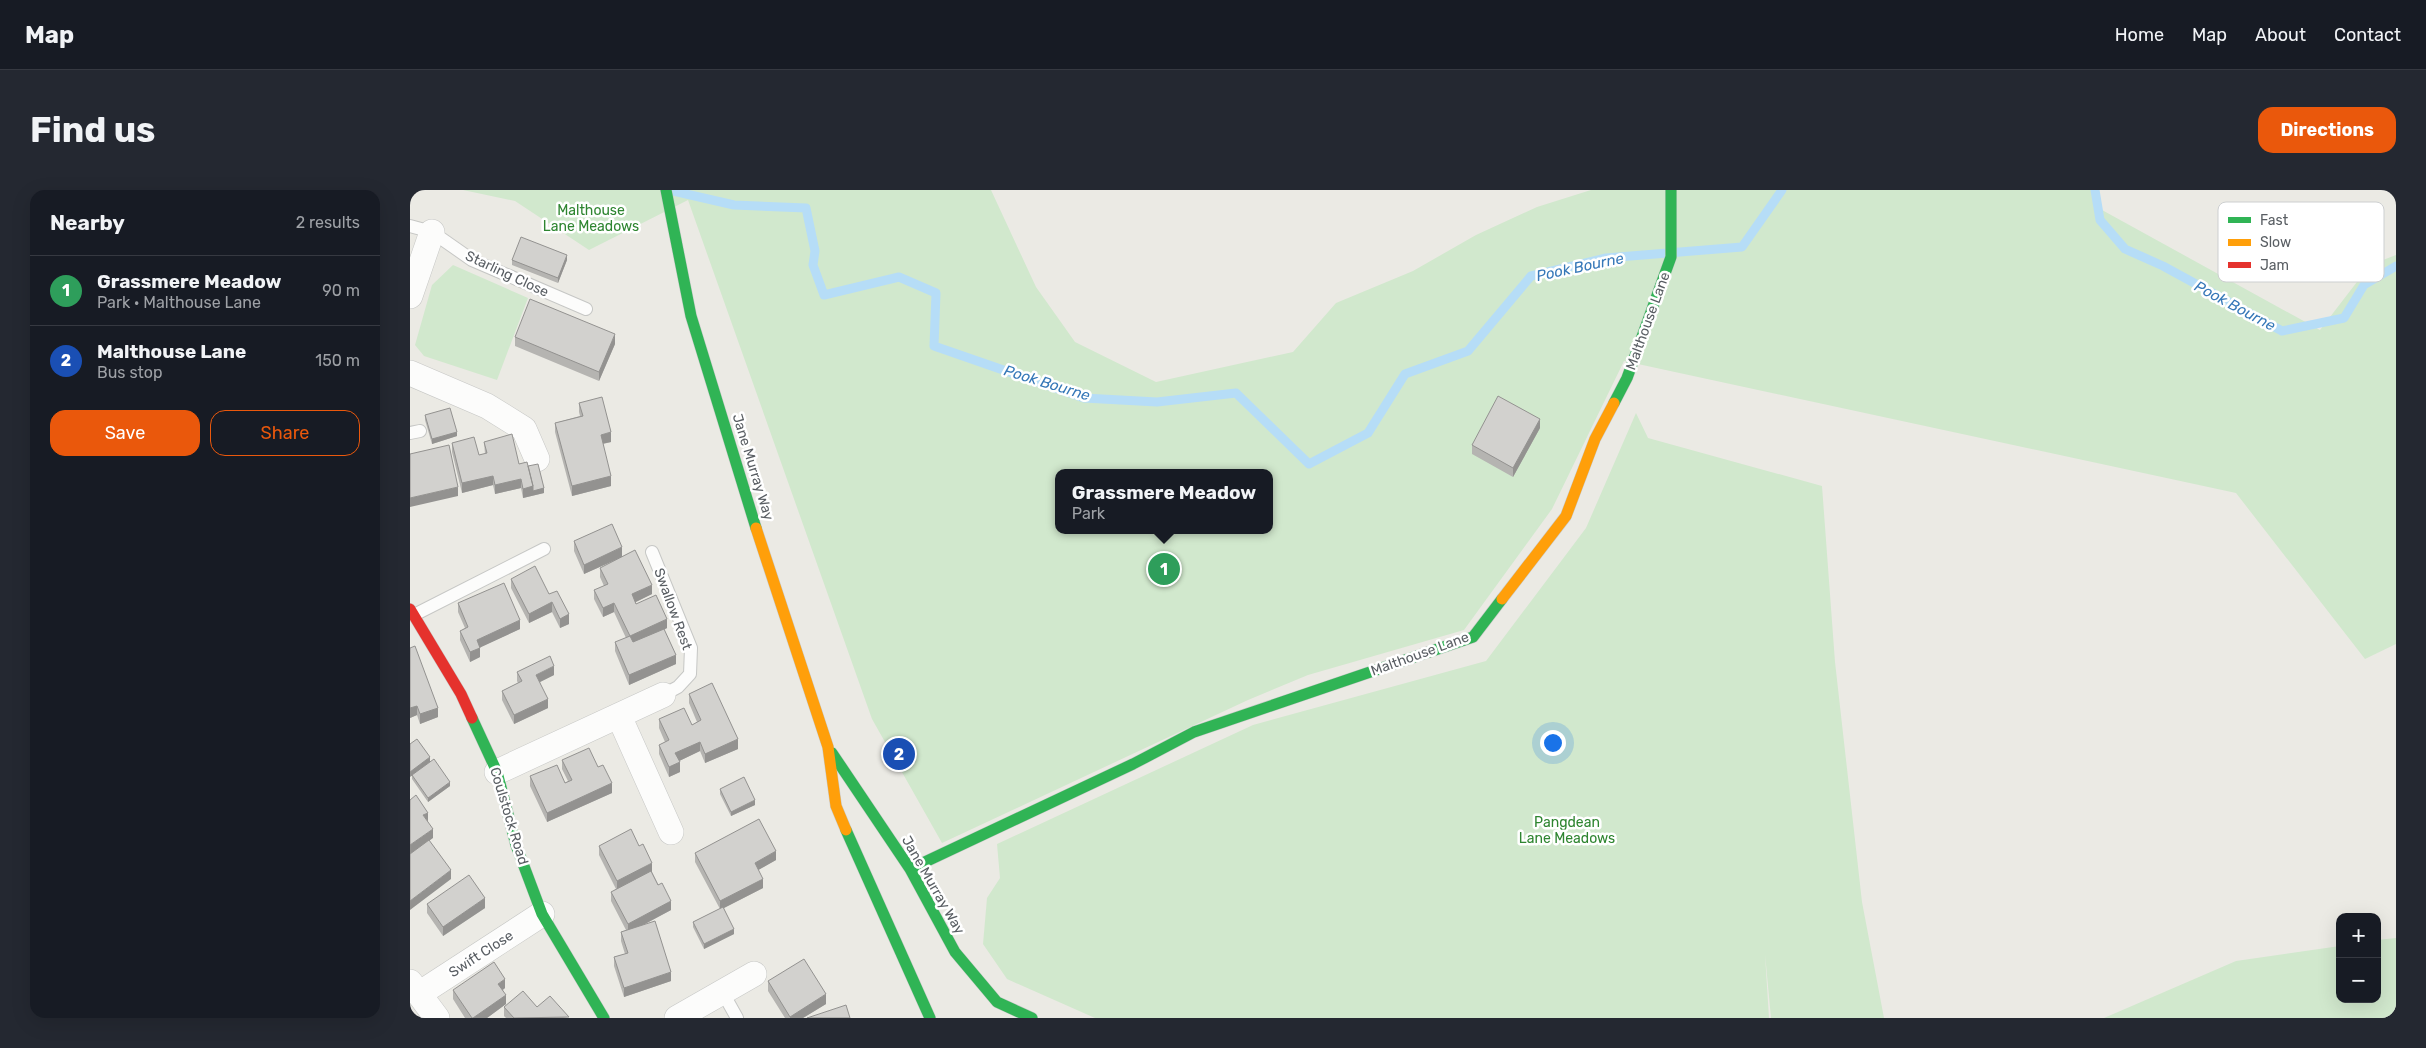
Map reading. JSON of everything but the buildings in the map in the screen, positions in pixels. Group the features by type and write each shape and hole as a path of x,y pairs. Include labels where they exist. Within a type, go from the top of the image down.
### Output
{"street":[{"name":"Malthouse Lane","path":"910,869 992,832 1194,732 1473,637 1566,516 1595,439 1627,378 1672,257 1670,190"},
{"name":"Jane Murray Way","path":"666,196 691,316 745,495 828,747 836,806 868,883 930,1018"},
{"name":"Starling Close","path":"410,296 421,229"},
{"path":"410,373 487,406 524,429 537,459"},
{"name":"Coulstock Road","path":"412,612 461,694 496,772 516,845 542,914 604,1018"},
{"name":"Swallow Rest","path":"496,772 663,695"},
{"path":"619,716 671,832"},
{"name":"Jane Murray Way","path":"828,747 910,869 955,952 998,1002 1032,1018"},
{"name":"Swift Close","path":"437,1018 415,988 542,914"},
{"path":"677,1018 754,974"}],"lane":[{"name":"Starling Close","path":"421,229 472,260 586,310"},
{"name":"Coulstock Road","path":"412,612 544,549"},
{"name":"Swallow Rest","path":"652,552 691,648 690,674 678,687 663,695"},
{"path":"723,993 737,1018"}],"green space":[{"name":"Malthouse Lane Meadows","path":"463,190 991,190 1036,287 1075,342 1156,382 1293,352 1336,303 1413,271 1476,235 1537,207 1591,190 2097,190 2102,210 2218,274 2218,282 2233,282 2320,330 2357,282 2384,282 2384,260 2396,255 2396,644 2365,659 2236,493 1624,361 1552,509 1464,630 1308,675 1248,700 942,843 872,719 688,200 589,250 515,201"},
{"path":"453,265 528,298 497,380 424,356 415,345 432,285"},
{"name":"Pangdean Lane Meadows","path":"1636,413 1648,438 1822,486 1835,662 1862,902 1884,1018 1771,1018 1765,954 1769,1018 1095,1018 1007,979 983,944 987,898 1000,878 997,844 1253,725 1486,661 1586,528"},
{"path":"2396,938 2396,1018 2104,1018 2236,961 2336,947 2336,1003 2381,1003 2381,940"}],"waterway":[{"name":"Pook Bourne","path":"669,190 734,205 806,208 815,251 813,265 824,295 899,277 936,293 934,346 1084,398 1157,402 1236,393 1309,464 1368,433 1405,374 1468,351 1531,276 1606,258 1742,247 1782,190"},
{"name":"Pook Bourne","path":"2095,190 2100,220 2125,249 2163,266 2282,331 2344,318 2364,285 2369,282"},
{"name":"Pook Bourne","path":"2384,273 2396,266"}],"traffic: fast":[{"path":"666,190 691,316 756,528"},
{"path":"1614,403 1627,378 1671,257 1671,190"},
{"path":"910,869 1133,764 1194,732 1473,637 1502,599"},
{"path":"472,718 497,772 516,845 542,914 604,1018"},
{"path":"832,753 910,869 955,952 997,1002 1032,1018"},
{"path":"846,830 930,1018"}],"traffic: slow":[{"path":"1502,599 1566,516 1595,439 1614,403"},
{"path":"756,528 828,747 836,806 846,830"}],"traffic: jam":[{"path":"410,609 461,694 472,718"}],"place":[{"name":"Grassmere Meadow","path":"1164,569"},
{"name":"Malthouse Lane","path":"899,754"}]}
